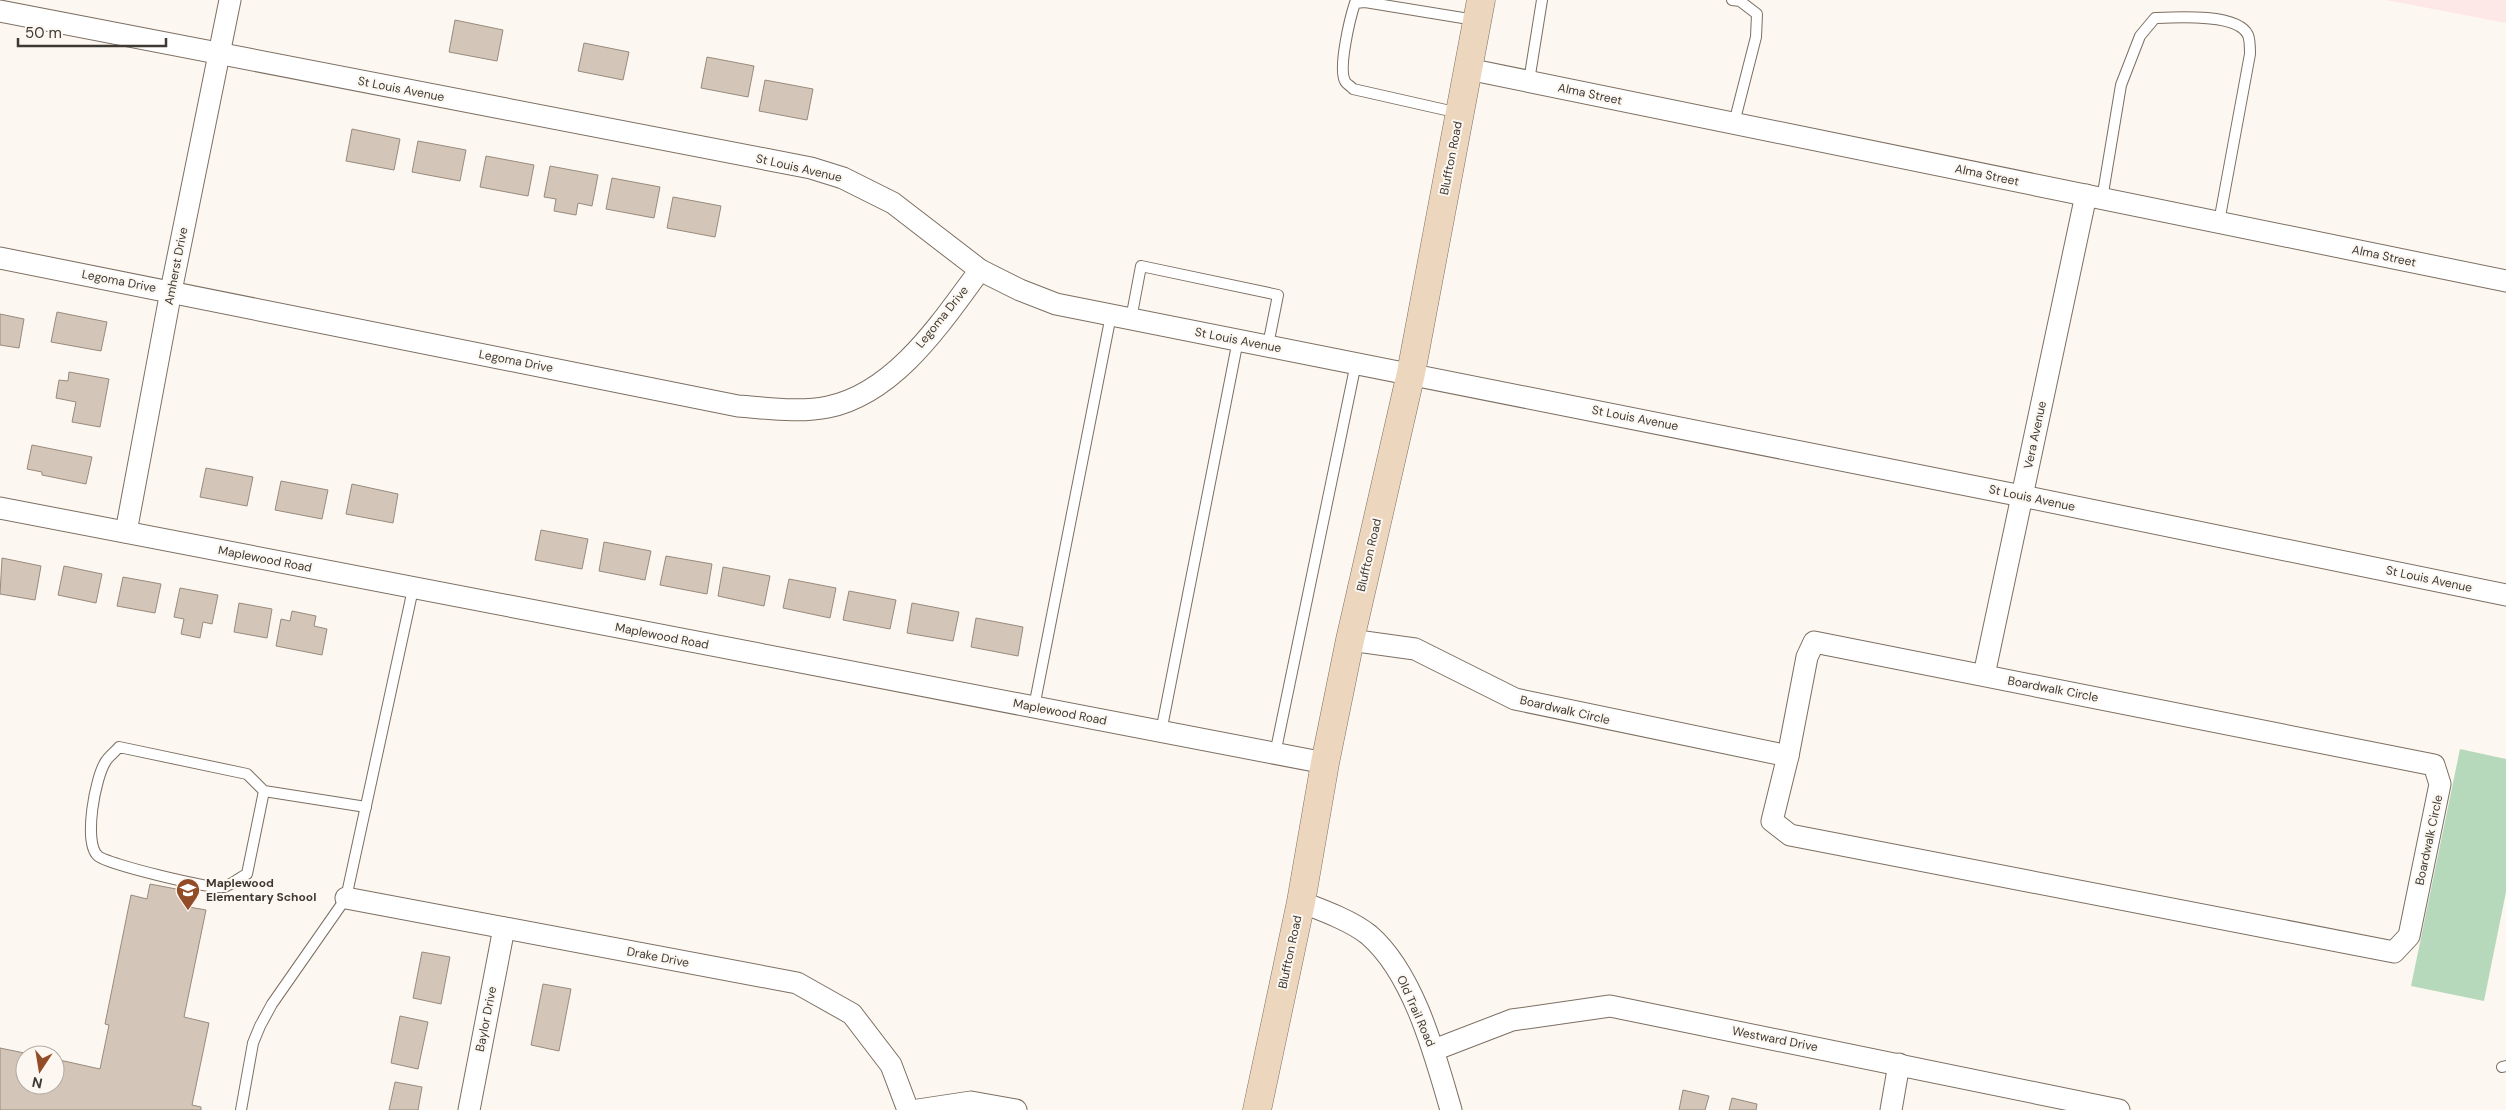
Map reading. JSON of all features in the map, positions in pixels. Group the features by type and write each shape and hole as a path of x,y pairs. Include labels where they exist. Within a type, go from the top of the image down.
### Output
{"main road":[{"name":"Bluffton Road","path":"1257,1110 1301,902 1325,763 1350,640 1411,374 1479,10"}],"street":[{"name":"Amherst Drive","path":"126,532 171,291 230,0"},
{"name":"St Louis Avenue","path":"0,12 811,168 843,178 894,203 980,270 1020,290 1056,304 2022,496 2506,595"},
{"name":"Alma Street","path":"1468,69 2506,281"},
{"name":"Vera Avenue","path":"1984,676 2022,496 2094,197"},
{"name":"Legoma Drive","path":"0,258 738,406 790,410 829,407 864,393 897,370 932,334 980,270"},
{"name":"Maplewood Road","path":"0,508 1325,763"},
{"name":"Boardwalk Circle","path":"1350,640 1415,649 1515,699 1788,756"},
{"name":"Boardwalk Circle","path":"1814,642 2434,765 2440,784 2409,936 2394,952 1790,835 1772,821 1788,756 1806,657 1814,642"},
{"name":"Drake Drive","path":"346,898 797,983 852,1014 891,1065 908,1110"},
{"name":"Old Trail Road","path":"1301,902 1369,935 1396,966 1417,1008 1434,1050 1451,1110"},
{"name":"Baylor Drive","path":"469,1110 504,928"},
{"name":"Westward Drive","path":"1434,1050 1512,1020 1610,1006 2119,1110"},
{"path":"1891,1110 1898,1064"},
{"path":"918,1110 971,1102 1016,1110"}],"lane":[{"path":"1529,81 1542,0"},
{"path":"1732,0 1740,1 1757,14 1756,37 1734,123"},
{"path":"1460,113 1353,89 1345,82 1342,71 1351,16 1355,3 1365,2 1479,10"},
{"path":"2094,197 2121,85 2140,36 2155,18 2185,16 2236,23 2248,34 2250,54 2219,222"},
{"path":"1034,707 1121,317 1141,266 1278,295 1268,346"},
{"path":"1160,732 1238,340"},
{"path":"1276,754 1356,363"},
{"path":"241,1110 252,1043 260,1026 272,1004 346,898 414,588"},
{"path":"264,790 247,874 223,887 191,882 122,866 99,857 92,848 91,823 96,790 105,762 119,747 247,774 264,790 366,808"}],"shaded area":[{"path":"2386,0 2506,0 2506,23"}],"green space":[{"path":"2460,749 2506,759 2506,892 2484,1001 2411,986"}],"building":[{"path":"455,20 503,30 497,61 449,52"},
{"path":"584,43 629,52 623,80 578,71"},
{"path":"707,57 754,66 748,97 701,88"},
{"path":"765,80 813,89 807,120 759,111"},
{"path":"352,129 400,139 394,170 346,161"},
{"path":"418,141 466,150 460,181 412,172"},
{"path":"486,156 534,165 528,196 480,187"},
{"path":"550,166 598,175 592,206 578,203 576,215 554,211 556,199 544,197"},
{"path":"612,178 660,187 654,218 606,209"},
{"path":"673,197 721,206 715,237 667,228"},
{"path":"57,312 107,322 101,351 51,342"},
{"path":"0,314 24,319 19,348 0,345"},
{"path":"69,372 109,379 100,427 72,422 76,402 56,398 59,380 68,381"},
{"path":"32,445 92,457 86,484 42,475 42,472 27,469"},
{"path":"206,468 253,477 247,506 200,497"},
{"path":"281,481 328,490 322,519 275,510"},
{"path":"352,484 398,494 393,523 346,514"},
{"path":"541,530 588,539 582,569 535,560"},
{"path":"604,542 651,551 645,580 599,571"},
{"path":"666,556 712,564 707,594 660,585"},
{"path":"2,558 41,566 35,600 0,594"},
{"path":"64,566 102,574 96,603 58,595"},
{"path":"723,567 770,576 764,606 718,596"},
{"path":"123,577 161,584 155,613 117,606"},
{"path":"789,579 836,588 830,618 783,608"},
{"path":"180,588 218,595 212,624 203,622 200,638 181,634 184,619 174,617"},
{"path":"849,591 896,600 890,629 843,620"},
{"path":"239,603 272,609 267,638 234,632"},
{"path":"912,603 959,612 953,641 907,633"},
{"path":"292,611 316,616 314,626 327,629 322,655 276,646 281,619 290,621"},
{"path":"976,618 1023,627 1018,656 971,647"},
{"path":"150,884 192,892 189,907 206,910 184,1017 209,1023 192,1105 201,1107 201,1110 0,1110 0,1048 15,1051 15,1095 65,1095 65,1061 100,1069 109,1025 105,1024 131,895 147,899"},
{"path":"422,952 450,957 441,1004 413,998"},
{"path":"543,984 571,989 559,1051 531,1045"},
{"path":"400,1016 428,1022 418,1069 391,1063"},
{"path":"395,1082 422,1087 418,1110 389,1110"},
{"path":"1683,1090 1709,1096 1705,1110 1679,1110"},
{"path":"1732,1098 1757,1104 1756,1110 1729,1110"}],"place":[{"name":"Maplewood Elementary School","path":"188,911"}]}
